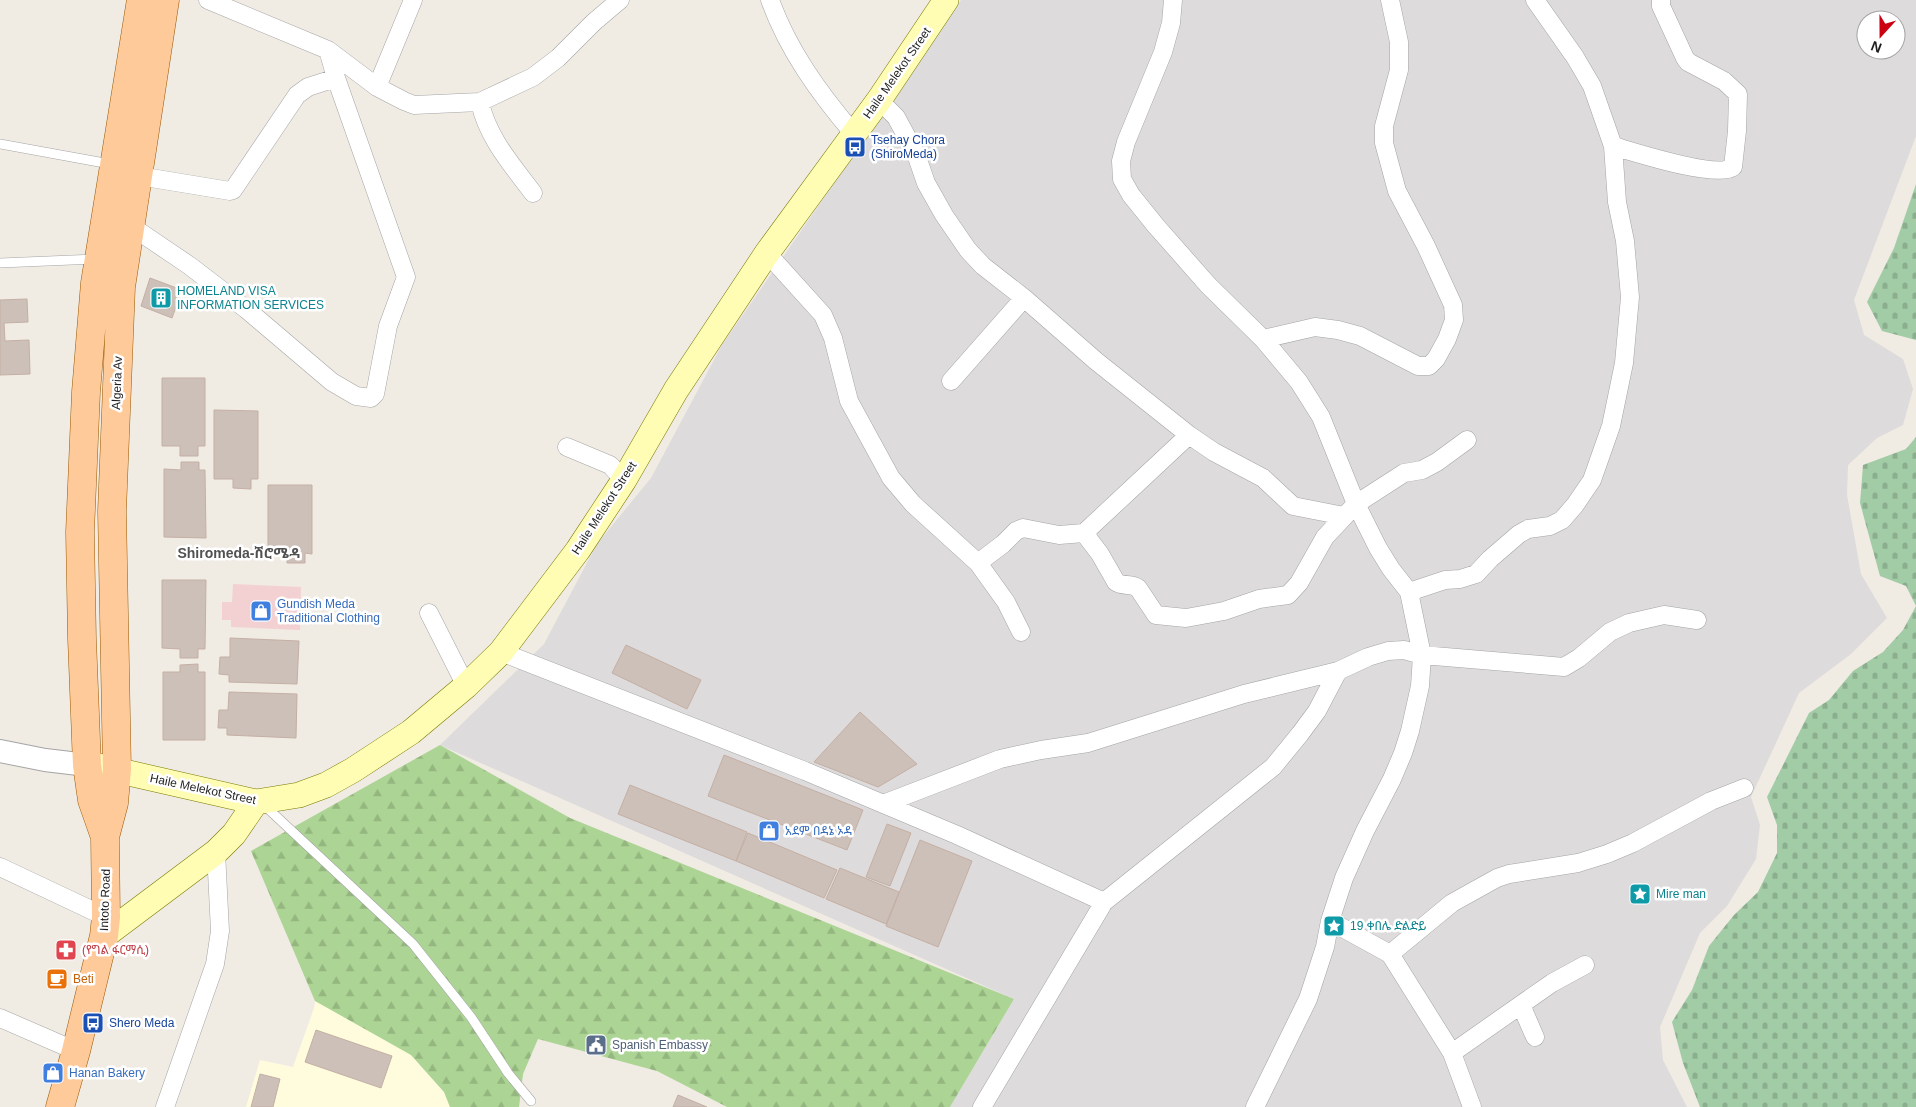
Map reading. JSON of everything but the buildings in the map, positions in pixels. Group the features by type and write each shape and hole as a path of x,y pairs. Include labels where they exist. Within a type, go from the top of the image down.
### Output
{"main road":[{"name":"Algeria Av","path":"105,837 114,803 117,769 112,511 121,286 132,226 127,170 141,0"},
{"name":"Algeria Av","path":"105,837 92,800 87,764 80,532 86,392 99,259 127,170 165,0"},
{"name":"Haile Melekot Street","path":"87,764 117,769 258,802 299,795 326,785 353,770 411,732 466,686 501,652 578,550 624,480 676,390 767,253 879,100 946,0"},
{"path":"105,926 216,852 234,834 258,802"},
{"name":"Intoto Road","path":"60,1107 76,1051 105,926 105,837"}],"street":[{"path":"208,0 328,50 377,87 404,102 414,105 480,102 533,77 558,58 594,22 620,0"},
{"path":"377,87 412,0"},
{"path":"770,0 779,25 803,66 831,107 854,134"},
{"path":"1173,0 1171,23 1163,52 1126,142 1121,162 1122,178 1131,195 1208,286 1263,339 1299,382 1321,416 1350,510 1409,592 1422,655 1420,686 1403,753 1344,878 1308,999 1255,1107"},
{"path":"1263,339 1315,327 1338,330 1360,336 1418,366 1429,366 1436,359 1447,339 1454,320 1453,305 1426,246 1397,191 1384,143 1384,126 1399,70 1399,42 1390,0"},
{"path":"1409,592 1445,580 1460,579 1476,574 1519,534 1528,529 1550,526 1562,520 1576,505 1592,480 1611,426 1624,363 1630,297 1625,241 1617,202 1613,146 1592,86 1575,57 1535,0"},
{"path":"1613,146 1681,165 1720,171 1729,170 1732,167 1737,131 1738,94 1724,81 1688,62 1661,6 1661,0"},
{"path":"132,226 232,298 332,382 356,396 371,398 375,394 388,326 406,276 336,78 328,50"},
{"path":"127,170 230,191 233,190 297,95 308,87 336,78"},
{"path":"879,100 896,117 916,154 926,183 944,215 968,250 982,266 1024,298 1096,361 1189,435 1214,452 1263,478 1294,506 1350,510"},
{"path":"480,102 487,126 508,160 534,193"},
{"path":"767,253 823,315 833,338 849,401 891,478 913,504 978,563 1006,602 1022,632"},
{"path":"951,381 1024,298"},
{"path":"978,563 1004,544 1016,531 1023,528 1059,534 1084,533 1189,435"},
{"path":"1084,533 1100,554 1116,582 1120,585 1138,588 1156,615 1186,618 1224,610 1259,599 1288,595 1299,583 1325,537 1350,510 1404,473 1422,470 1466,440"},
{"path":"567,447 610,465 624,480"},
{"path":"429,613 466,686"},
{"path":"884,804 1000,759 1041,750 1088,743 1244,694 1338,670 1388,651 1404,650 1422,655 1564,667 1580,658 1610,632 1629,623 1664,615 1697,620"},
{"path":"501,652 805,771 957,835 1104,902"},
{"path":"982,1107 1104,902 1273,767 1317,711 1338,670"},
{"path":"0,751 45,760 87,764"},
{"path":"1390,954 1452,903 1497,878 1508,874 1578,863 1607,854 1633,844 1711,801 1744,788"},
{"path":"165,1107 214,964 220,930 216,852"},
{"path":"0,866 105,926"},
{"path":"1330,921 1390,954 1452,1053 1472,1107"},
{"path":"1452,1053 1552,983 1585,965"},
{"path":"1520,1005 1535,1037"},
{"path":"0,1018 76,1051"}],"lane":[{"path":"0,144 127,170"},
{"path":"0,263 99,259"},
{"path":"258,802 413,944 472,1017 508,1073 531,1102"}],"shaded area":[{"path":"961,0 1916,0 1916,136 1854,300 1864,335 1903,359 1913,389 1903,425 1877,438 1848,465 1847,495 1861,574 1887,618 1851,654 1799,693 1751,797 1760,825 1756,859 1727,906 1700,933 1660,1027 1663,1060 1687,1107 950,1107 1014,999 440,745 544,644 597,544 651,478 722,345"},
{"name":"Gundish Meda Traditional Clothing","path":"233,584 301,587 300,630 231,627 231,620 222,620 222,602 232,602"},
{"path":"315,1001 407,1050 444,1092 450,1107 246,1107 260,1060 293,1067"}],"green space":[{"path":"1916,184 1916,340 1882,331 1867,302 1894,248"},
{"path":"1916,437 1916,606 1906,586 1880,576 1860,503 1863,465 1906,449"},
{"path":"1916,606 1916,1107 1700,1107 1683,1063 1672,1022 1692,990 1709,946 1734,915 1758,892 1777,853 1777,825 1767,797 1809,713 1829,700 1853,671 1883,652 1903,630"},
{"path":"440,745 570,818 1014,999 950,1107 727,1107 657,1071 538,1039 523,1074 519,1107 450,1107 444,1092 411,1055 315,1001 251,851"}],"place":[{"name":"Tsehay Chora (ShiroMeda)","path":"855,147"},
{"name":"HOMELAND VISA INFORMATION SERVICES","path":"161,298"},
{"name":"Gundish Meda Traditional Clothing","path":"261,611"},
{"name":"አደም በዳኔ ኦዳ","path":"769,831"},
{"name":"Mire man","path":"1640,894"},
{"name":"19 ቀበሌ ድልድይ","path":"1334,926"},
{"name":"(የግል ፋርማሲ)","path":"66,950"},
{"name":"Beti","path":"57,979"},
{"name":"Shero Meda","path":"93,1023"},
{"name":"Spanish Embassy","path":"596,1045"},
{"name":"Hanan Bakery","path":"53,1073"}],"district":[{"name":"Shiromeda-ሽሮሜዳ","path":"239,553"}]}
